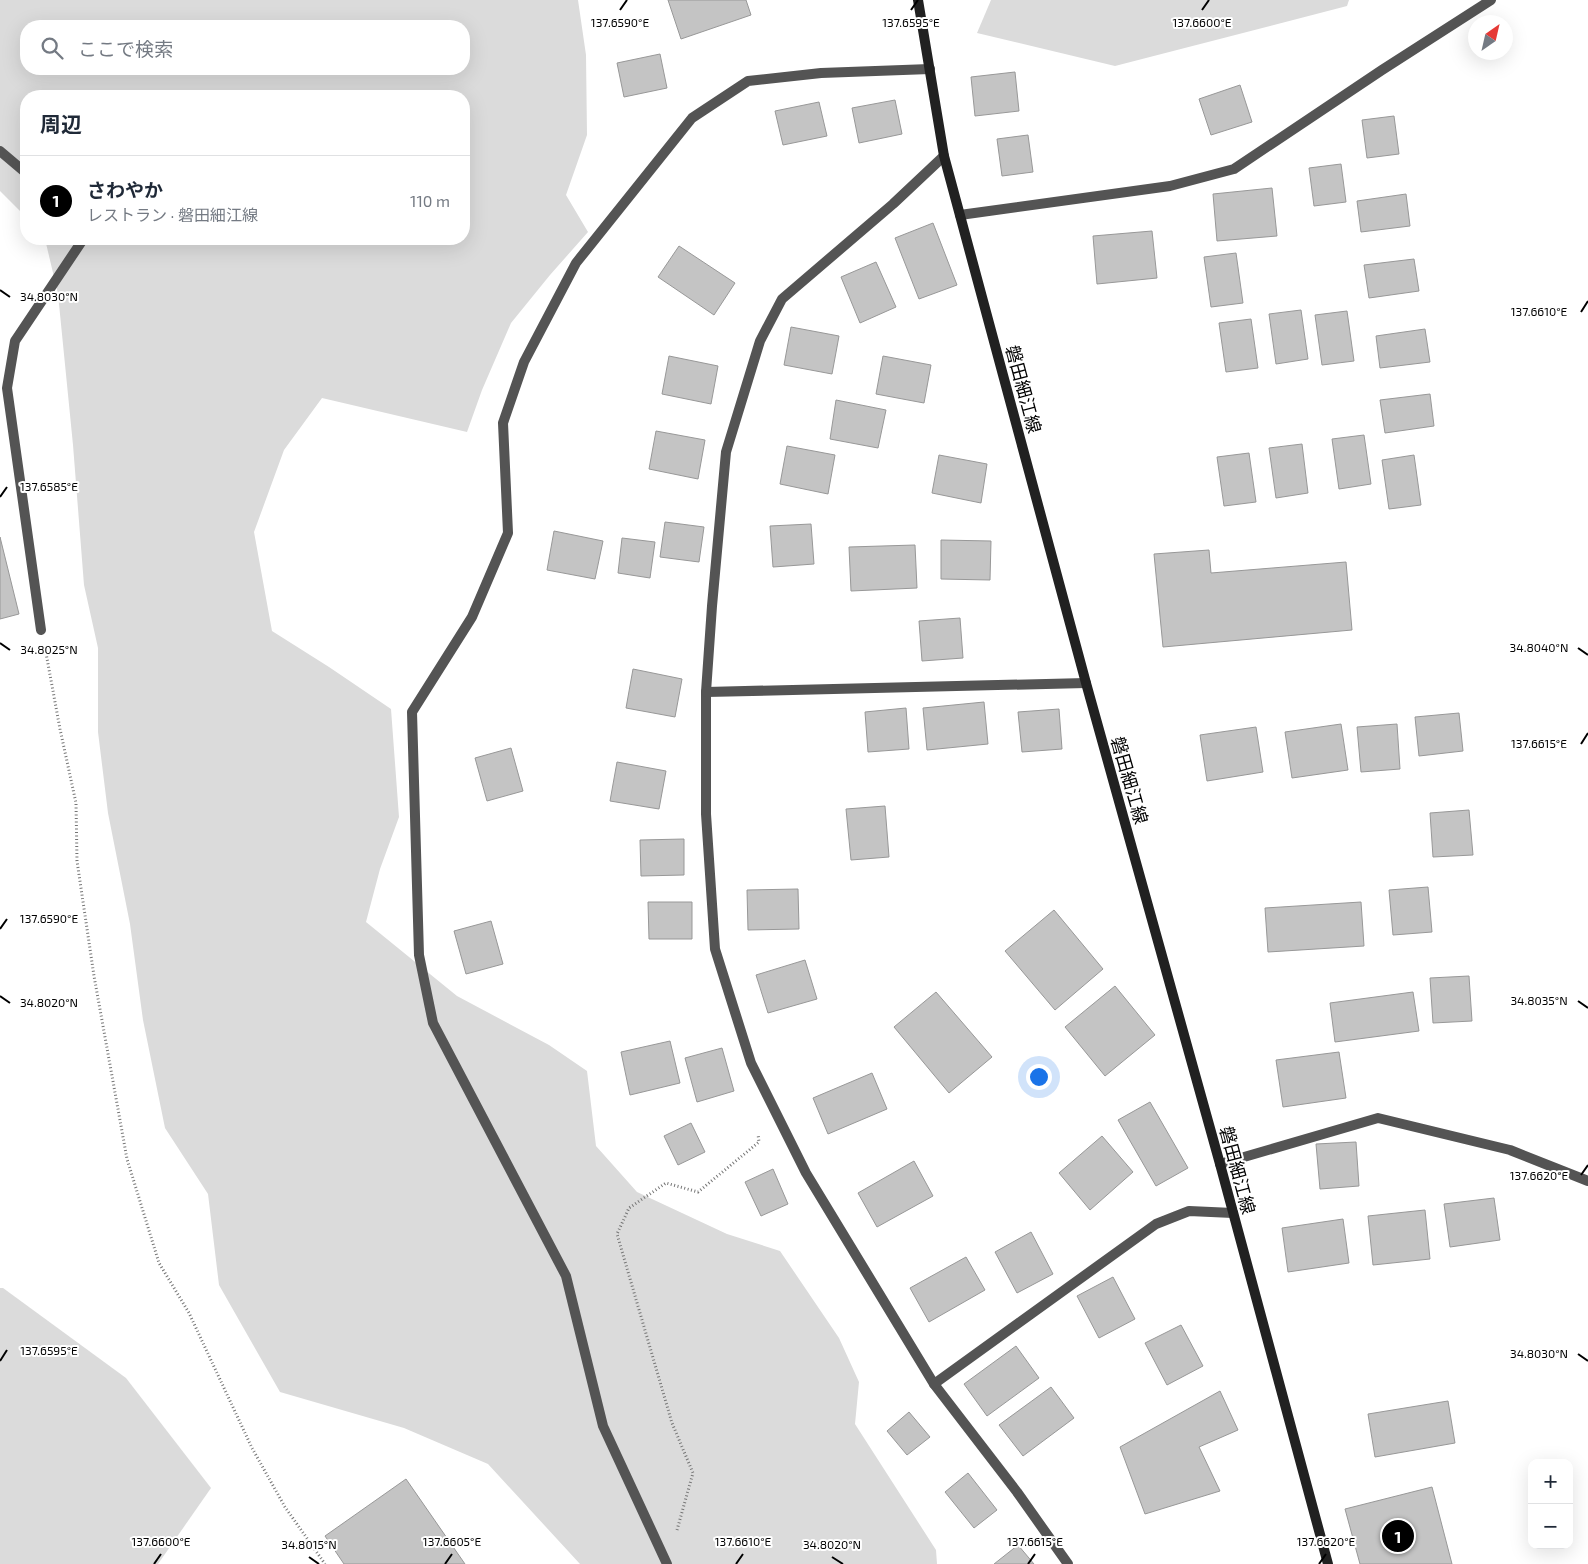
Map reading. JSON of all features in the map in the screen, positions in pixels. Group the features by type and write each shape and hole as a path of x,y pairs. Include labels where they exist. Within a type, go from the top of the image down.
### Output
{"main road":[{"name":"磐田細江線","path":"918,0 944,156 1086,683 1220,1164 1328,1564"}],"street":[{"path":"960,216 1170,186 1234,169 1491,0"},
{"path":"667,1564 603,1426 566,1276 433,1023 419,955 412,712 472,617 508,533 503,423 524,362 576,264 692,118 748,81 821,73 930,69"},
{"path":"0,150 20,168"},
{"path":"944,156 893,204 782,298 760,341 726,452 706,692 706,814 715,948 751,1063 806,1173 934,1384 1017,1492 1068,1564"},
{"path":"41,630 7,388 15,341 79,245"},
{"path":"706,692 1086,683"},
{"path":"1220,1164 1378,1118 1510,1150 1588,1181"},
{"path":"934,1384 1156,1224 1189,1211 1233,1214"}],"path":[{"path":"41,630 76,803 77,861 94,976 127,1159 159,1263 189,1313 252,1448 286,1507 325,1564"},
{"path":"667,1564 693,1473 672,1423 617,1234 629,1208 666,1184 698,1192 759,1142 758,1132"}],"shaded area":[{"path":"0,0 578,0 586,55 587,135 566,195 588,232 511,323 482,390 467,432 322,398 284,450 254,532 272,631 391,709 399,817 380,869 366,922 457,996 549,1045 587,1071 596,1146 637,1192 727,1234 780,1251 839,1338 859,1382 855,1424 936,1550 937,1564 580,1564 488,1464 404,1428 280,1392 219,1285 208,1194 165,1128 143,1020 130,924 108,813 98,732 98,648 84,585 73,445 58,294 46,245 470,245 470,90 20,90 20,211 0,191"},
{"path":"991,0 1349,0 1347,6 1115,66 977,33"},
{"path":"0,1288 3,1288 126,1378 211,1488 158,1564 0,1564"}],"building":[{"path":"668,0 746,0 751,15 681,39"},
{"path":"660,54 667,88 624,97 617,63"},
{"path":"1015,72 1019,111 975,116 971,77"},
{"path":"1240,85 1252,122 1211,135 1199,99"},
{"path":"895,100 902,134 859,143 852,108"},
{"path":"819,102 827,136 783,145 775,111"},
{"path":"1394,116 1399,154 1367,158 1362,120"},
{"path":"1028,135 1033,172 1002,176 997,139"},
{"path":"1341,164 1346,202 1314,206 1309,168"},
{"path":"1272,188 1277,236 1217,241 1213,194"},
{"path":"1406,194 1410,226 1361,232 1357,201"},
{"path":"933,223 957,285 919,299 895,238"},
{"path":"1152,231 1157,278 1097,284 1093,236"},
{"path":"679,246 735,283 714,315 658,277"},
{"path":"1236,253 1243,303 1211,307 1204,257"},
{"path":"1414,259 1419,291 1369,298 1364,265"},
{"path":"876,262 896,307 860,323 841,277"},
{"path":"1301,310 1308,359 1276,364 1269,314"},
{"path":"1347,311 1354,361 1322,365 1315,315"},
{"path":"1251,319 1258,368 1226,372 1219,323"},
{"path":"791,327 839,336 832,374 784,365"},
{"path":"1425,329 1430,362 1380,368 1376,336"},
{"path":"669,356 718,366 711,404 662,394"},
{"path":"883,356 931,365 924,403 876,394"},
{"path":"1430,394 1434,426 1385,433 1380,400"},
{"path":"836,400 886,410 878,448 830,439"},
{"path":"656,431 705,440 698,479 649,469"},
{"path":"1364,435 1371,484 1339,489 1332,439"},
{"path":"1302,444 1308,493 1276,498 1269,448"},
{"path":"787,446 835,455 828,494 780,484"},
{"path":"1249,453 1256,502 1224,506 1217,457"},
{"path":"939,455 987,464 981,503 932,493"},
{"path":"1414,455 1421,505 1389,509 1382,460"},
{"path":"665,522 704,527 699,562 660,557"},
{"path":"811,524 814,564 773,567 770,526"},
{"path":"554,531 603,541 595,579 547,570"},
{"path":"0,537 19,614 0,619"},
{"path":"622,538 655,542 650,578 618,573"},
{"path":"941,540 991,541 990,580 941,579"},
{"path":"915,545 917,588 851,591 849,547"},
{"path":"1209,550 1211,573 1346,562 1352,630 1163,647 1154,554"},
{"path":"960,618 963,658 922,661 919,621"},
{"path":"633,669 682,679 675,717 626,708"},
{"path":"984,702 988,744 927,750 923,708"},
{"path":"906,708 909,749 868,752 865,712"},
{"path":"1059,709 1062,749 1022,752 1018,712"},
{"path":"1459,713 1463,751 1419,756 1415,717"},
{"path":"1341,724 1348,770 1292,778 1285,732"},
{"path":"1397,724 1400,769 1361,772 1357,727"},
{"path":"1256,727 1263,772 1207,781 1200,735"},
{"path":"511,748 523,791 487,801 475,758"},
{"path":"617,762 666,771 659,809 610,801"},
{"path":"885,806 889,857 851,860 846,809"},
{"path":"1469,810 1473,855 1433,857 1430,813"},
{"path":"684,839 684,875 641,876 640,840"},
{"path":"1428,887 1432,932 1393,935 1389,890"},
{"path":"798,889 799,929 748,930 747,890"},
{"path":"648,902 692,902 692,939 649,939"},
{"path":"1361,902 1364,946 1268,952 1265,908"},
{"path":"1054,910 1103,969 1055,1010 1005,951"},
{"path":"491,921 503,964 466,974 454,931"},
{"path":"805,960 817,999 768,1013 756,975"},
{"path":"1469,976 1472,1021 1433,1023 1430,978"},
{"path":"1115,986 1155,1035 1105,1076 1065,1027"},
{"path":"936,992 992,1057 949,1093 894,1027"},
{"path":"1413,992 1419,1031 1335,1042 1330,1003"},
{"path":"670,1041 680,1083 630,1095 621,1052"},
{"path":"722,1048 734,1091 697,1102 685,1058"},
{"path":"1339,1052 1346,1098 1283,1107 1276,1060"},
{"path":"872,1073 887,1109 828,1134 813,1098"},
{"path":"1150,1102 1188,1168 1156,1186 1118,1120"},
{"path":"691,1123 705,1152 678,1165 664,1136"},
{"path":"1102,1136 1133,1172 1090,1210 1059,1173"},
{"path":"1356,1142 1359,1186 1320,1189 1316,1144"},
{"path":"914,1161 933,1196 877,1227 858,1193"},
{"path":"773,1169 788,1204 761,1216 745,1182"},
{"path":"1494,1198 1500,1240 1450,1247 1444,1204"},
{"path":"1425,1210 1430,1259 1373,1265 1368,1216"},
{"path":"1343,1219 1349,1263 1288,1272 1282,1228"},
{"path":"1031,1232 1053,1274 1017,1293 995,1252"},
{"path":"966,1257 985,1290 929,1322 910,1288"},
{"path":"1113,1277 1135,1319 1099,1338 1077,1296"},
{"path":"1181,1325 1203,1366 1167,1385 1145,1343"},
{"path":"1016,1346 1039,1378 987,1416 964,1384"},
{"path":"1051,1387 1074,1418 1023,1456 999,1425"},
{"path":"1220,1391 1238,1430 1199,1447 1220,1491 1145,1514 1120,1447"},
{"path":"1448,1401 1455,1443 1375,1457 1368,1414"},
{"path":"909,1412 930,1437 907,1455 887,1431"},
{"path":"968,1473 997,1510 974,1528 945,1492"},
{"path":"406,1479 465,1564 344,1564 325,1536"},
{"path":"1432,1487 1452,1564 1360,1564 1345,1509"},
{"path":"1018,1545 1034,1564 994,1564"}],"place":[{"name":"さわやか","path":"1398,1536"}]}
